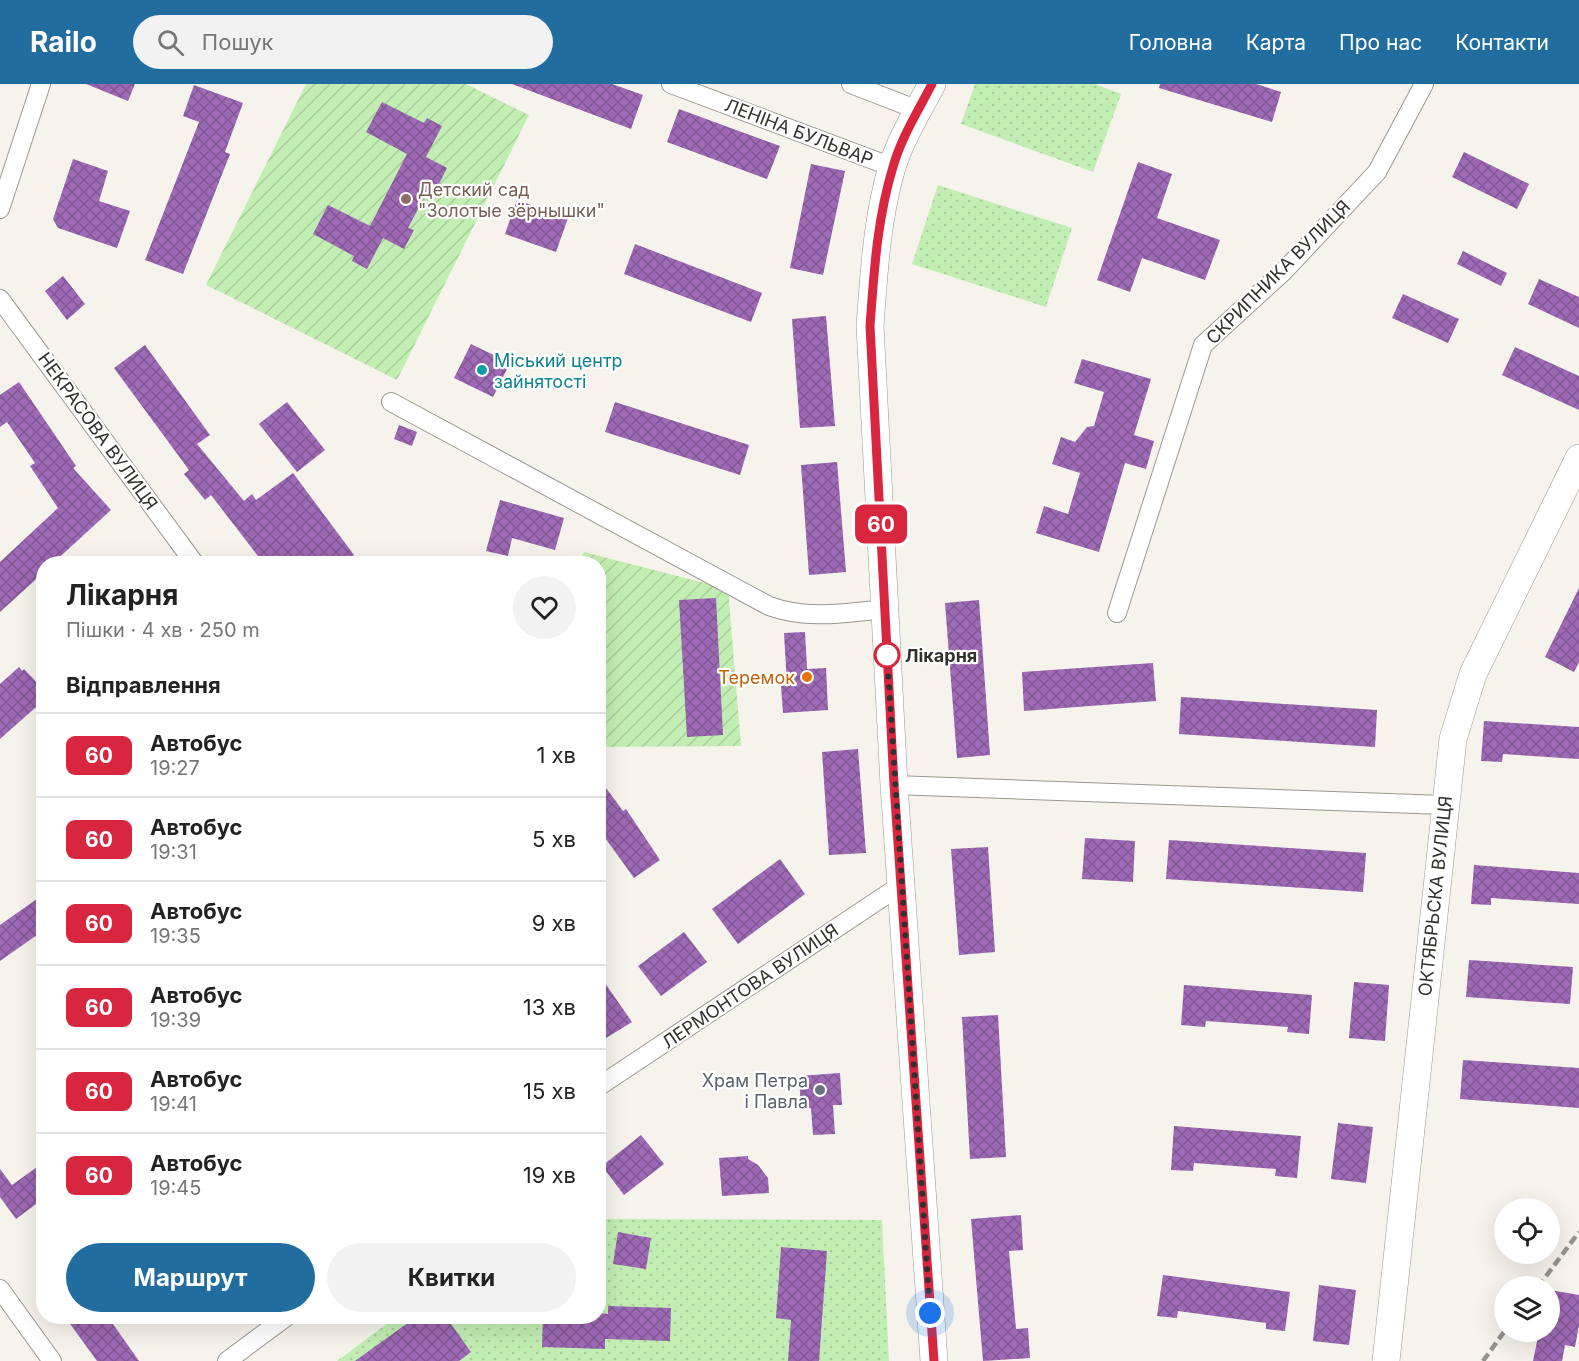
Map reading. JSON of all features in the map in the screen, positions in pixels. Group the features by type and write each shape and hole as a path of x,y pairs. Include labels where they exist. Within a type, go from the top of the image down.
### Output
{"main road":[{"path":"932,84 892,167 875,250 870,326 894,785 934,1361"},
{"name":"ОКТЯБРЬСКА ВУЛИЦЯ","path":"1386,1361 1444,805 1453,739 1473,674 1579,458"}],"street":[{"path":"0,209 41,84"},
{"name":"ЛЕНІНА БУЛЬВАР","path":"671,84 892,167"},
{"path":"851,84 918,110"},
{"name":"СКРИПНИКА ВУЛИЦЯ","path":"1117,613 1203,345 1284,271 1377,172 1424,84"},
{"name":"НЕКРАСОВА ВУЛИЦЯ","path":"0,299 189,556"},
{"path":"391,402 769,606 790,614 815,616 885,609"},
{"path":"894,785 1444,805"},
{"name":"ЛЕРМОНТОВА ВУЛИЦЯ","path":"606,1082 901,885"},
{"path":"0,1289 52,1361"},
{"path":"227,1361 277,1324"}],"green space":[{"path":"306,84 466,84 529,115 397,380 206,285"},
{"path":"975,84 1095,84 1121,94 1093,172 961,124"},
{"path":"938,185 1072,228 1046,307 912,264"},
{"path":"584,552 600,556 582,556"},
{"path":"606,558 728,589 741,746 606,747"},
{"path":"606,1219 882,1220 889,1361 337,1361 387,1324 606,1324"}],"building":[{"path":"86,84 135,84 128,101"},
{"path":"512,84 612,84 643,95 631,129"},
{"path":"1160,84 1256,84 1281,92 1272,122 1159,88"},
{"path":"194,85 243,103 225,152 230,154 183,274 145,260 199,122 183,116"},
{"path":"382,102 424,123 427,118 442,126 426,157 447,168 438,186 432,183 408,228 414,230 404,249 383,238 367,269 352,261 354,256 313,234 328,205 370,226 407,154 366,132"},
{"path":"679,109 780,146 767,179 667,142"},
{"path":"1464,152 1529,184 1517,209 1452,177"},
{"path":"73,159 108,171 99,201 130,211 117,248 58,228 53,219"},
{"path":"1138,162 1172,174 1157,218 1220,240 1205,280 1142,258 1130,292 1097,280"},
{"path":"811,164 845,171 823,275 790,268"},
{"path":"517,200 568,218 556,252 505,234"},
{"path":"635,244 762,293 751,322 624,274"},
{"path":"1463,251 1507,273 1501,286 1457,264"},
{"path":"63,276 85,304 67,320 45,291"},
{"path":"1539,279 1579,297 1579,328 1528,304"},
{"path":"1403,294 1459,319 1448,343 1392,318"},
{"path":"826,316 835,426 800,428 792,319"},
{"name":"Міський центр зайнятості","path":"471,344 510,363 493,397 454,378"},
{"path":"145,345 210,435 197,444 244,501 252,494 256,500 293,473 354,555 258,556 211,495 205,500 184,474 189,470 114,368"},
{"path":"1515,347 1579,376 1579,410 1502,375"},
{"path":"1082,359 1151,379 1134,435 1154,441 1146,469 1125,463 1099,552 1036,533 1044,506 1068,514 1080,473 1052,464 1061,437 1075,442 1087,427 1094,426 1104,392 1074,383"},
{"path":"19,382 76,466 73,468 111,510 61,556 36,556 36,579 0,612 0,562 58,508 30,466 35,463 7,422 0,427 0,395"},
{"path":"287,402 325,450 297,472 259,424"},
{"path":"615,402 749,445 740,475 605,432"},
{"path":"399,425 417,432 412,446 394,439"},
{"path":"837,462 846,572 809,575 801,465"},
{"path":"500,500 564,518 555,550 512,538 508,556 486,551"},
{"path":"1579,588 1579,662 1574,672 1545,657"},
{"path":"716,598 723,735 687,737 679,600"},
{"path":"979,600 990,755 957,758 945,603"},
{"name":"Теремок","path":"805,632 807,669 826,668 828,710 783,713 781,686 787,685 784,633"},
{"path":"1153,663 1156,701 1024,711 1022,672"},
{"path":"19,667 36,682 36,707 0,739 0,684"},
{"path":"1181,697 1377,710 1375,747 1179,734"},
{"path":"1484,721 1579,727 1579,759 1503,754 1502,762 1481,761"},
{"path":"858,749 866,853 829,855 822,752"},
{"path":"606,788 623,811 626,809 660,860 634,878 606,839"},
{"path":"1085,838 1135,841 1133,882 1082,879"},
{"path":"1169,840 1366,853 1363,892 1166,879"},
{"path":"988,847 995,952 959,955 951,849"},
{"path":"780,859 805,894 738,944 712,909"},
{"path":"1474,865 1579,873 1579,904 1491,898 1491,905 1471,904"},
{"path":"36,900 36,936 0,961 0,925"},
{"path":"684,932 707,962 661,996 638,966"},
{"path":"1469,960 1573,967 1570,1004 1466,997"},
{"path":"1354,982 1389,985 1385,1041 1349,1038"},
{"path":"606,985 632,1022 606,1038"},
{"path":"1184,985 1312,995 1309,1034 1287,1032 1288,1027 1206,1021 1205,1027 1181,1025"},
{"path":"998,1015 1006,1157 970,1159 962,1017"},
{"path":"1463,1060 1579,1068 1579,1108 1460,1099"},
{"name":"Храм Петра і Павла","path":"840,1073 842,1105 833,1105 835,1134 813,1135 811,1108 801,1109 799,1076"},
{"path":"1338,1123 1373,1127 1366,1183 1331,1179"},
{"path":"1174,1126 1301,1136 1297,1178 1275,1176 1276,1169 1194,1163 1193,1171 1171,1170"},
{"path":"641,1135 664,1164 624,1195 606,1171 606,1163"},
{"path":"748,1156 748,1159 758,1165 768,1178 769,1193 722,1196 719,1158"},
{"path":"36,1168 36,1204 16,1219 0,1197 0,1169 12,1185"},
{"path":"1021,1215 1023,1250 1009,1251 1016,1329 1028,1328 1030,1358 983,1361 971,1219"},
{"path":"618,1232 651,1238 646,1269 613,1264"},
{"path":"781,1247 827,1251 819,1361 788,1361 791,1320 776,1318"},
{"path":"1163,1275 1290,1292 1285,1331 1266,1329 1266,1323 1178,1311 1177,1318 1157,1316"},
{"path":"1319,1285 1356,1290 1349,1345 1313,1341"},
{"path":"1560,1292 1579,1295 1579,1325 1575,1347 1565,1345 1562,1361 1533,1361 1537,1342 1560,1342"},
{"path":"608,1306 671,1308 670,1341 605,1339 605,1349 542,1347 543,1324 606,1324 606,1314 608,1314"},
{"path":"70,1324 113,1324 139,1361 97,1361"},
{"path":"406,1324 451,1324 471,1352 459,1361 355,1361"}],"railway":[{"path":"1546,1276 1579,1232"},
{"path":"1483,1361 1497,1342"}],"bus line":[{"name":"60","path":"932,84 904,136 892,167 875,250 870,326 894,785 934,1361"}],"place":[{"name":"Детский сад \"Золотые зёрнышки\"","path":"406,199"},
{"name":"Міський центр зайнятості","path":"482,370"},
{"name":"Лікарня","path":"887,655"},
{"name":"Теремок","path":"807,677"},
{"name":"Храм Петра і Павла","path":"820,1090"}],"route":[{"path":"887,655 887,653 930,1313"}]}
